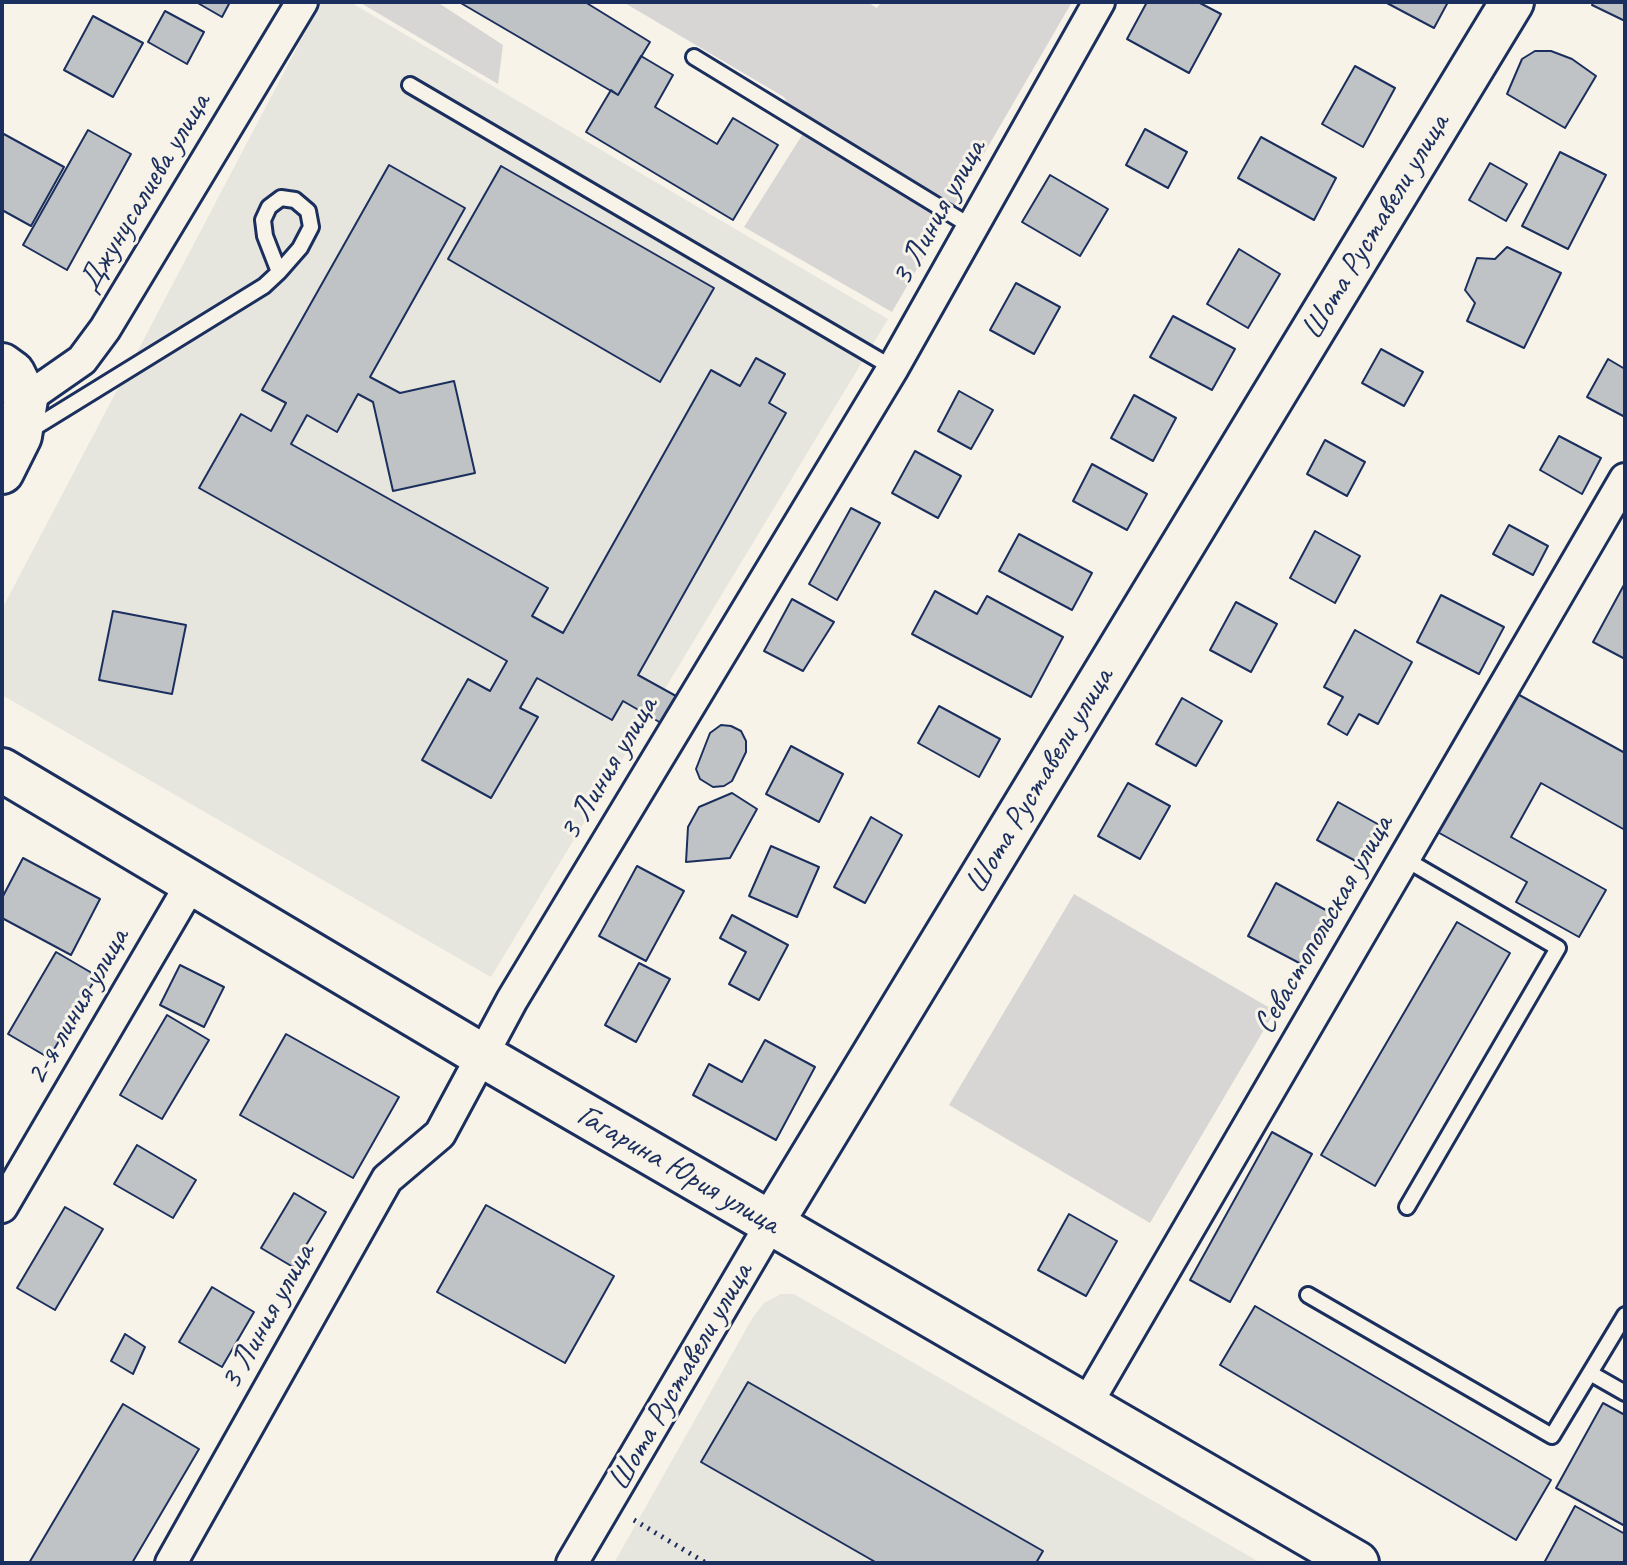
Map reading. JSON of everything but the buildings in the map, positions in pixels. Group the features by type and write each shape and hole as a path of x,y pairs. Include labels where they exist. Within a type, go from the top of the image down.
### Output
{"main road":[{"name":"Шота Руставели улица","path":"771,1224 1512,2"},
{"path":"2,365 13,373 16,436"},
{"name":"Гагарина Юрия улица","path":"2,770 483,1056 1357,1563"}],"street":[{"name":"Джунусалиева улица","path":"16,436 105,329 302,2"},
{"name":"3 Линия улица","path":"171,1563 387,1179 440,1134 512,1000 893,368 1099,2"},
{"name":"Севастопольская улица","path":"1085,1407 1625,479"},
{"name":"2-я линия улица","path":"2,1207 191,884"},
{"name":"Шота Руставели улица","path":"572,1563 771,1224"}],"lane":[{"path":"694,57 972,227"},
{"path":"410,85 893,368"},
{"path":"16,436 264,286 279,272 300,248 311,227 308,211 295,200 281,198 269,207 263,220 265,236 279,272"},
{"path":"1405,859 1558,948 1407,1207"},
{"path":"1308,1295 1552,1436 1625,1315"},
{"path":"1590,1373 1625,1393"}],"path":[{"path":"607,1504 706,1563"}],"shaded area":[{"path":"321,2 350,2 888,319 491,977 2,695 2,609"},
{"path":"359,2 437,2 503,45 498,84"},
{"path":"623,2 867,2 877,8 881,2 1072,2 892,312 744,227 804,132 784,97"},
{"path":"1074,894 1275,1011 1150,1223 949,1105"},
{"path":"781,1294 794,1294 1261,1563 614,1563 753,1317 764,1303"}]}
